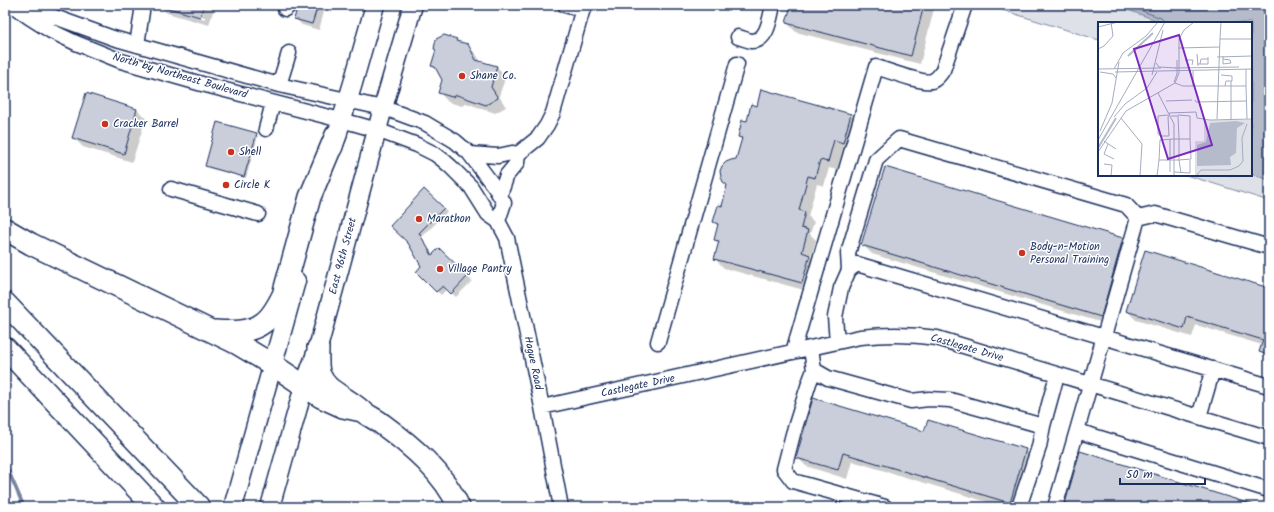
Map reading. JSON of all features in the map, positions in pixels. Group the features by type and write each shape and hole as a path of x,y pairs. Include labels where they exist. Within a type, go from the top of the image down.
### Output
{"highway":[{"path":"211,331 234,332 251,329 264,323 277,306 283,295 310,198 344,127"},
{"path":"5,229 31,244 236,343 273,365 321,397 343,407 362,411"},
{"path":"5,303 199,507"},
{"path":"5,348 154,507"},
{"path":"318,348 319,374 325,384 334,393 346,399 382,424 427,462 445,482 459,507"}],"main road":[{"path":"234,500 344,127 355,102 375,5"},
{"name":"East 96th Street","path":"270,507 304,386 318,348 383,108 413,5"}],"street":[{"name":"North by Northeast Boulevard","path":"12,5 51,31 76,44 95,51 139,66 273,103 344,127"},
{"name":"North by Northeast Boulevard","path":"32,5 38,10 101,35 279,85 355,102"},
{"path":"137,45 143,5"},
{"path":"500,195 507,175 517,163 518,154 538,138 553,113 584,8 565,5"},
{"path":"738,37 752,41 760,39 765,34 773,5"},
{"path":"793,352 876,67 930,82 938,78 943,70 965,5"},
{"path":"279,85 289,53"},
{"path":"658,342 737,64"},
{"path":"355,102 383,108 408,116 432,127 455,141 470,154 500,195 504,203 498,221"},
{"path":"266,129 273,103"},
{"name":"Hague Road","path":"344,127 377,130 409,141 435,154 451,167 471,187 488,214 498,221 507,238 511,255 561,507"},
{"path":"837,342 835,317 841,288 849,270 848,253 876,160 899,139 1126,205 1138,218"},
{"path":"470,154 498,156 512,152 518,154"},
{"path":"171,189 258,214"},
{"path":"1138,218 1155,214 1269,247"},
{"path":"1055,507 1138,218"},
{"path":"849,270 857,264 1269,386"},
{"name":"Castlegate Drive","path":"542,407 860,337 909,335 937,338 1269,438"},
{"path":"811,348 814,370 793,434 784,470 793,481 885,507"},
{"path":"1199,417 1213,369"},
{"path":"814,370 828,378 911,401 929,399 950,400 1043,426"},
{"path":"1019,507 1039,447 1057,374"},
{"path":"1077,431 1269,490"}],"shaded area":[{"path":"986,5 1269,5 1269,201 1189,176 1252,176 1252,22 1098,22 1098,40"}],"water":[{"path":"1114,5 1269,5 1269,180 1252,174 1252,22 1161,22"}],"building":[{"path":"168,5 204,5 200,17 168,8"},
{"path":"298,5 318,5 312,24 294,19"},
{"path":"791,5 924,5 911,56 786,23"},
{"path":"444,35 457,39 456,41 468,44 476,60 497,66 491,87 498,98 486,105 457,95 452,97 438,93 442,80 435,67 431,66 436,50 434,49 436,39"},
{"path":"761,89 851,114 843,143 834,140 828,162 820,160 815,178 808,176 799,210 805,212 801,228 808,230 802,252 810,255 802,283 714,259 719,241 714,240 718,224 713,222 718,205 722,206 727,185 723,182 720,171 726,162 736,159 742,138 738,137 742,120 747,121 751,104 757,106"},
{"name":"Cracker Barrel","path":"86,93 137,109 124,154 72,138"},
{"path":"217,122 257,133 244,177 205,166"},
{"path":"885,167 1123,238 1101,317 861,245"},
{"path":"424,189 444,208 419,233 432,255 439,248 468,276 451,294 443,286 436,292 416,272 421,266 408,243 390,226"},
{"path":"1145,250 1269,288 1269,355 1259,352 1263,340 1187,317 1184,329 1126,311"},
{"path":"813,398 924,431 928,420 1026,449 1010,503 843,453 838,470 796,458"},
{"path":"1080,451 1254,505 1254,507 1064,507"}],"waterway":[{"path":"5,463 24,507"}],"place":[{"name":"Shane Co.","path":"462,76"},
{"name":"Cracker Barrel","path":"105,124"},
{"name":"Shell","path":"231,152"},
{"name":"Circle K","path":"226,185"},
{"name":"Marathon","path":"419,219"},
{"name":"Body-n-Motion Personal Training","path":"1022,253"},
{"name":"Village Pantry","path":"440,269"}]}
